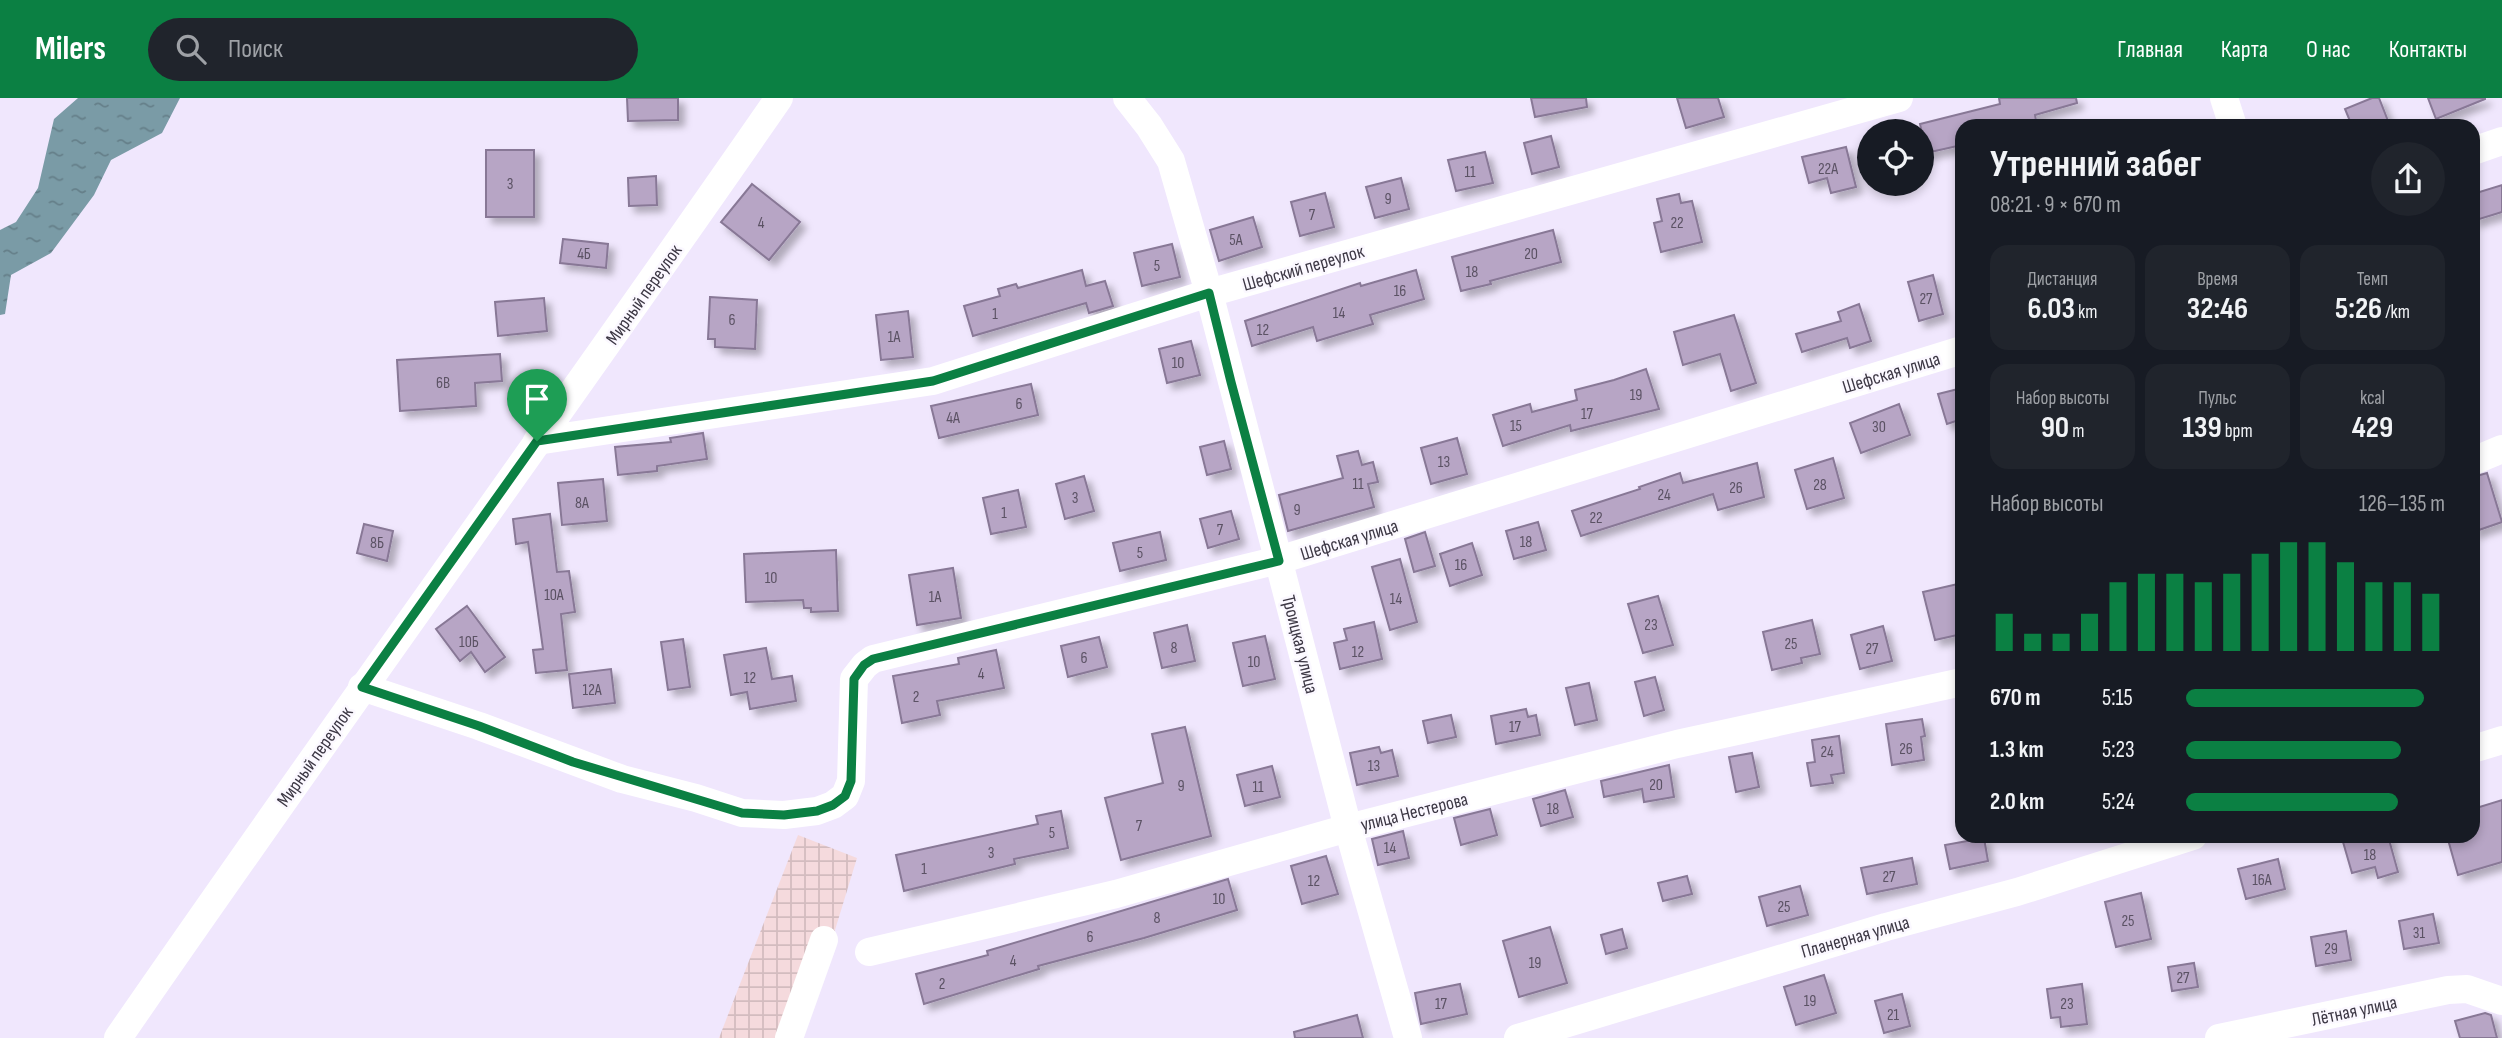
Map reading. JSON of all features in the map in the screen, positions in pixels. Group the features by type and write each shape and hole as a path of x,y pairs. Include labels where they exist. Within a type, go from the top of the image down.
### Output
{"street":[{"name":"Мирный переулок","path":"118,1038 362,687 632,310 779,98"},
{"name":"Троицкая улица","path":"1127,98 1171,161 1209,293 1348,828 1408,1038"},
{"name":"Шефский переулок","path":"537,441 933,381 1209,293 1899,98"},
{"path":"2224,98 2231,119"},
{"path":"2480,149 2502,141"},
{"name":"Шефская улица","path":"362,687 479,726 597,771 742,813 784,815 817,811 833,805 845,796 851,781 854,679 864,665 873,659 1279,561 1955,352"},
{"path":"2480,458 2502,449"},
{"name":"улица Нестерова","path":"869,952 1116,894 1348,828 1677,744 1955,684"},
{"path":"2480,747 2502,740"},
{"name":"Планерная улица","path":"1518,1038 1886,927 2017,892 2171,843"},
{"path":"789,1038 824,940"},
{"name":"Лётная улица","path":"2219,1038 2448,990 2467,989 2502,1001"}],"shaded area":[{"path":"798,835 857,858 802,1038 719,1038"}],"water":[{"path":"78,98 180,98 162,133 111,160 94,195 51,253 11,275 5,314 0,315 0,230 16,222 38,188 54,119"}],"building":[{"path":"627,98 678,98 678,120 628,121"},
{"path":"1531,98 1586,98 1587,107 1535,117"},
{"path":"1677,98 1718,98 1724,117 1686,128"},
{"path":"1999,98 2076,98 2077,103 2035,115 2036,119 1955,119 1955,147 1934,151 1934,120 2000,104"},
{"path":"2372,98 2379,98 2387,119 2349,119 2345,109"},
{"path":"2428,98 2485,98 2485,99 2436,119"},
{"path":"1551,136 1559,167 1532,174 1524,143"},
{"path":"1846,147 1856,187 1831,193 1827,178 1809,183 1802,157"},
{"path":"486,150 534,150 534,217 486,217"},
{"path":"1485,152 1493,183 1456,191 1448,160"},
{"path":"656,176 657,205 629,206 628,178"},
{"path":"1401,178 1409,209 1375,218 1366,187"},
{"path":"752,184 800,222 769,260 721,222"},
{"path":"2502,185 2502,212 2480,219 2480,192"},
{"path":"1325,193 1334,227 1300,236 1291,202"},
{"path":"1679,194 1681,203 1692,201 1702,242 1661,252 1654,223 1662,221 1657,199"},
{"path":"1253,217 1262,247 1219,261 1210,230"},
{"path":"1553,230 1561,262 1461,291 1452,257"},
{"path":"563,239 608,244 606,268 560,263"},
{"path":"1172,244 1180,277 1142,286 1134,253"},
{"path":"1082,270 1086,286 1105,281 1113,306 1089,313 1086,303 973,336 964,306 1000,296 998,289 1016,284 1018,288"},
{"path":"1416,270 1424,299 1370,315 1373,324 1317,341 1313,327 1252,346 1245,321 1360,283 1361,286"},
{"path":"1933,275 1943,314 1919,321 1908,282"},
{"path":"710,297 757,300 755,349 715,347 715,339 708,339"},
{"path":"544,298 547,331 498,336 495,302"},
{"path":"1859,304 1871,341 1850,348 1847,338 1802,352 1796,334 1841,321 1838,312"},
{"path":"908,311 913,357 881,360 876,315"},
{"path":"1734,315 1756,383 1731,391 1720,354 1683,365 1674,332"},
{"path":"1191,341 1200,375 1167,383 1159,349"},
{"path":"500,354 502,381 475,383 476,406 400,411 397,360"},
{"path":"1646,369 1659,409 1571,431 1570,425 1503,446 1493,415 1530,404 1532,412 1577,400 1575,390"},
{"path":"1031,384 1038,415 939,438 931,406"},
{"path":"1955,390 1955,421 1947,424 1938,394"},
{"path":"1899,404 1910,435 1861,453 1850,423"},
{"path":"703,433 707,459 657,466 657,471 618,475 615,447 671,442 670,438"},
{"path":"1457,438 1467,474 1431,484 1421,448"},
{"path":"1224,441 1231,469 1207,475 1200,447"},
{"path":"1358,451 1362,465 1373,462 1378,482 1368,484 1374,507 1288,531 1279,495 1343,478 1337,456"},
{"path":"1833,458 1844,498 1807,509 1795,470"},
{"path":"1757,463 1764,497 1718,510 1713,494 1581,536 1572,511 1680,473 1683,483"},
{"path":"2487,473 2502,522 2480,530 2480,475"},
{"path":"1084,476 1094,511 1065,519 1056,484"},
{"path":"603,479 607,521 562,525 558,483"},
{"path":"1018,490 1026,527 991,534 983,498"},
{"path":"1231,511 1239,539 1208,548 1200,519"},
{"path":"550,514 557,572 569,571 575,612 561,614 567,670 536,673 533,650 543,649 528,542 516,544 513,519"},
{"path":"1538,522 1546,550 1514,559 1506,531"},
{"path":"364,524 393,531 387,561 357,553"},
{"path":"1160,532 1166,560 1120,571 1113,543"},
{"path":"1425,532 1435,566 1414,572 1405,539"},
{"path":"1472,543 1482,575 1450,586 1440,554"},
{"path":"836,550 838,611 811,612 811,608 804,608 803,600 746,602 744,554"},
{"path":"1400,559 1417,622 1390,630 1372,567"},
{"path":"953,568 961,618 917,625 909,575"},
{"path":"1955,585 1955,636 1935,640 1923,592"},
{"path":"1658,596 1673,645 1643,653 1628,604"},
{"path":"467,606 505,657 485,672 471,652 460,661 436,629"},
{"path":"1812,620 1820,654 1801,658 1802,663 1772,670 1763,632"},
{"path":"1374,622 1382,659 1340,669 1334,643 1347,640 1344,629"},
{"path":"1187,625 1195,661 1162,668 1154,633"},
{"path":"1883,626 1892,661 1860,669 1851,635"},
{"path":"1265,636 1275,679 1243,686 1233,643"},
{"path":"1099,637 1107,667 1068,677 1061,646"},
{"path":"683,639 690,687 668,690 661,642"},
{"path":"766,648 772,679 792,676 796,701 750,709 747,692 731,695 724,655"},
{"path":"996,650 1004,688 937,701 940,715 902,723 893,676 959,664 958,658"},
{"path":"611,669 615,703 573,708 569,674"},
{"path":"1655,677 1664,710 1644,716 1635,682"},
{"path":"1589,683 1597,720 1575,725 1566,688"},
{"path":"1526,709 1528,717 1536,715 1540,735 1496,744 1491,716"},
{"path":"1451,715 1456,737 1428,743 1423,721"},
{"path":"1922,719 1925,736 1921,737 1924,760 1892,765 1886,724"},
{"path":"1185,727 1211,836 1121,860 1105,798 1163,783 1152,734"},
{"path":"1839,736 1844,773 1831,775 1833,783 1811,786 1807,763 1815,762 1812,740"},
{"path":"1379,747 1381,753 1392,750 1398,776 1357,785 1350,753"},
{"path":"1752,753 1759,787 1736,792 1729,757"},
{"path":"1669,765 1674,797 1644,802 1642,789 1604,797 1601,781"},
{"path":"1272,766 1280,797 1245,806 1237,775"},
{"path":"1565,790 1573,817 1541,826 1533,799"},
{"path":"2502,800 2502,862 2458,875 2449,843 2480,843 2480,807"},
{"path":"1490,809 1497,835 1461,845 1454,818"},
{"path":"1061,811 1068,848 1014,859 1015,864 904,891 896,855 1038,824 1036,816"},
{"path":"1403,831 1409,858 1378,865 1372,839"},
{"path":"1985,843 1988,861 1950,869 1945,845"},
{"path":"2343,843 2390,843 2398,872 2378,878 2375,867 2352,873"},
{"path":"1326,856 1338,894 1302,904 1291,866"},
{"path":"1912,858 1917,884 1867,894 1861,868"},
{"path":"2278,859 2285,889 2246,899 2238,869"},
{"path":"1687,876 1692,894 1663,901 1658,883"},
{"path":"1228,879 1237,910 1038,966 1039,969 924,1004 916,974 988,955 987,951"},
{"path":"1800,886 1808,915 1767,926 1759,897"},
{"path":"2141,893 2151,939 2116,947 2105,902"},
{"path":"2433,914 2439,943 2404,949 2399,921"},
{"path":"1550,927 1567,983 1519,997 1503,941"},
{"path":"1622,929 1627,948 1606,954 1601,935"},
{"path":"2346,931 2351,960 2316,966 2311,937"},
{"path":"2194,963 2198,987 2172,991 2168,967"},
{"path":"1824,975 1836,1013 1796,1025 1784,987"},
{"path":"1460,984 1467,1014 1421,1024 1415,993"},
{"path":"2082,984 2087,1024 2061,1027 2060,1017 2051,1018 2047,989"},
{"path":"1902,994 1910,1026 1884,1033 1875,1001"},
{"path":"2485,1013 2491,1015 2497,1038 2460,1038 2455,1021"},
{"path":"1357,1015 1363,1038 1295,1038 1294,1032"}],"route":[{"path":"1209,293 1279,561 873,659 864,665 854,679 853,757 851,781 845,796 833,805 817,811 784,815 742,813 622,779 479,726 362,687 537,441 933,381 1209,293"}]}
